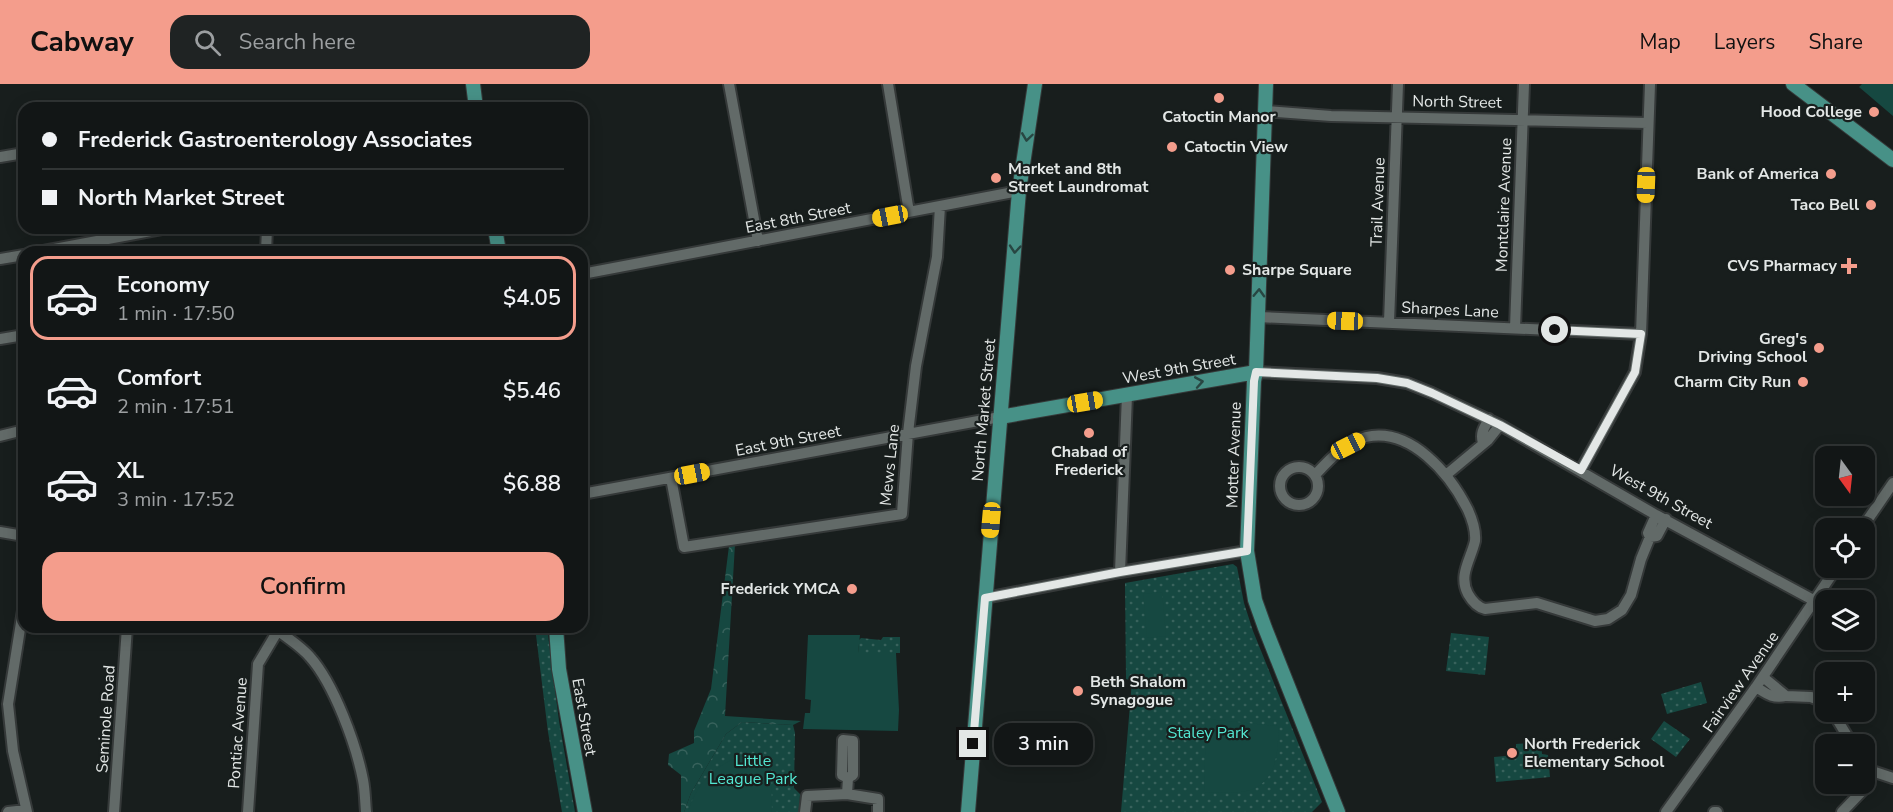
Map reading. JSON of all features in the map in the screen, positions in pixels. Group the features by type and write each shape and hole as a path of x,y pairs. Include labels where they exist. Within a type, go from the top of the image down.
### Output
{"main road":[{"path":"473,84 475,102"},
{"name":"North Market Street","path":"968,812 1019,191 1035,84"},
{"name":"Motter Avenue","path":"1266,84 1247,551 1255,600 1338,812"},
{"path":"1793,84 1893,160"},
{"name":"West 9th Street","path":"1000,417 1256,372"},
{"name":"East Street","path":"557,633 561,679 585,812"}],"street":[{"path":"729,84 758,241"},
{"path":"888,84 909,212"},
{"name":"Trail Avenue","path":"1389,322 1398,84"},
{"name":"Montclaire Avenue","path":"1515,328 1524,84"},
{"path":"1581,470 1635,372 1641,334 1650,84"},
{"name":"North Street","path":"1265,111 1330,116 1648,123"},
{"path":"0,157 18,154"},
{"name":"East 8th Street","path":"588,273 1019,191"},
{"name":"Mews Lane","path":"671,478 684,547 902,514 916,366 936,257 940,206"},
{"path":"101,246 145,234"},
{"path":"0,260 18,256"},
{"name":"Sharpes Lane","path":"1258,317 1641,334"},
{"path":"0,339 18,336"},
{"name":"West 9th Street","path":"1256,372 1377,378 1407,383 1432,393 1489,419 1815,601"},
{"path":"1120,572 1127,395"},
{"name":"East 9th Street","path":"588,493 1000,417"},
{"path":"1483,443 1482,430 1489,419"},
{"path":"1446,475 1493,435 1500,425"},
{"path":"0,436 18,432"},
{"path":"1315,475 1334,455 1364,437 1375,436 1400,440 1416,447 1446,475 1468,511 1474,526 1475,542 1465,571 1466,590 1475,603 1485,609 1537,603 1595,621 1608,619 1622,610 1631,595 1650,537 1648,533 1661,517"},
{"path":"1869,518 1893,483"},
{"path":"0,532 18,535"},
{"path":"985,598 1247,551"},
{"name":"Fairview Avenue","path":"1666,812 1815,601"},
{"path":"8,812 27,811 13,751 8,704 19,633"},
{"name":"Seminole Road","path":"114,812 127,633"},
{"name":"Pontiac Avenue","path":"248,812 258,664 275,633"},
{"path":"284,633 308,655 320,670 336,702 353,743 363,780 366,812"},
{"path":"1763,677 1786,696"},
{"path":"1756,687 1778,698 1786,696 1815,699"},
{"path":"1875,772 1893,778"},
{"path":"847,794 848,778"},
{"path":"806,812 807,796 847,794 878,799 878,812"},
{"path":"1842,812 1859,794"}],"green space":[{"path":"1862,84 1893,84 1893,116 1859,87"},
{"path":"735,544 725,716 801,721 793,725 742,722 726,734 691,793 684,812 681,812 681,775 668,765 669,754 694,743 694,731 711,689 729,546"},
{"name":"Staley Park","path":"1233,564 1237,567 1244,603 1253,631 1322,802 1312,812 1121,812 1132,681 1126,679 1125,583"},
{"path":"1162,592 1166,636 1147,638 1143,594"},
{"path":"536,633 548,633 559,721 575,812 562,812 548,732"},
{"path":"1451,633 1489,637 1485,675 1446,671"},
{"path":"808,635 860,635 858,653 896,653 898,731 803,729 805,713 810,713 811,700 805,699"},
{"path":"883,637 900,637 900,653 858,653 861,638 881,640"},
{"path":"1701,682 1707,703 1667,714 1661,694"},
{"path":"1206,719 1278,726 1276,758 1273,768 1262,784 1241,792 1204,792"},
{"path":"1664,721 1690,739 1676,757 1651,739"},
{"name":"Little League Park","path":"742,722 793,725 795,733 794,788 800,794 799,812 684,812 691,793 726,734"},
{"path":"1541,742 1542,754 1548,755 1550,777 1496,782 1494,757 1516,755 1516,744"},
{"path":"763,753 771,759 772,812 688,812 697,790 711,773 740,756"}],"place":[{"name":"Catoctin Manor","path":"1219,98"},
{"name":"Hood College","path":"1874,112"},
{"name":"Catoctin View","path":"1172,147"},
{"name":"Bank of America","path":"1831,174"},
{"name":"Market and 8th Street Laundromat","path":"996,178"},
{"name":"Taco Bell","path":"1871,205"},
{"name":"CVS Pharmacy","path":"1849,266"},
{"name":"Sharpe Square","path":"1230,270"},
{"name":"Greg's Driving School","path":"1819,348"},
{"name":"Charm City Run","path":"1803,382"},
{"name":"Chabad of Frederick","path":"1089,433"},
{"name":"Frederick YMCA","path":"852,589"},
{"name":"Beth Shalom Synagogue","path":"1078,691"},
{"name":"North Frederick Elementary School","path":"1512,753"}],"route":[{"path":"973,744 985,598 1247,551 1256,372 1377,378 1407,383 1500,425 1581,470 1635,372 1641,334 1555,330"}]}
